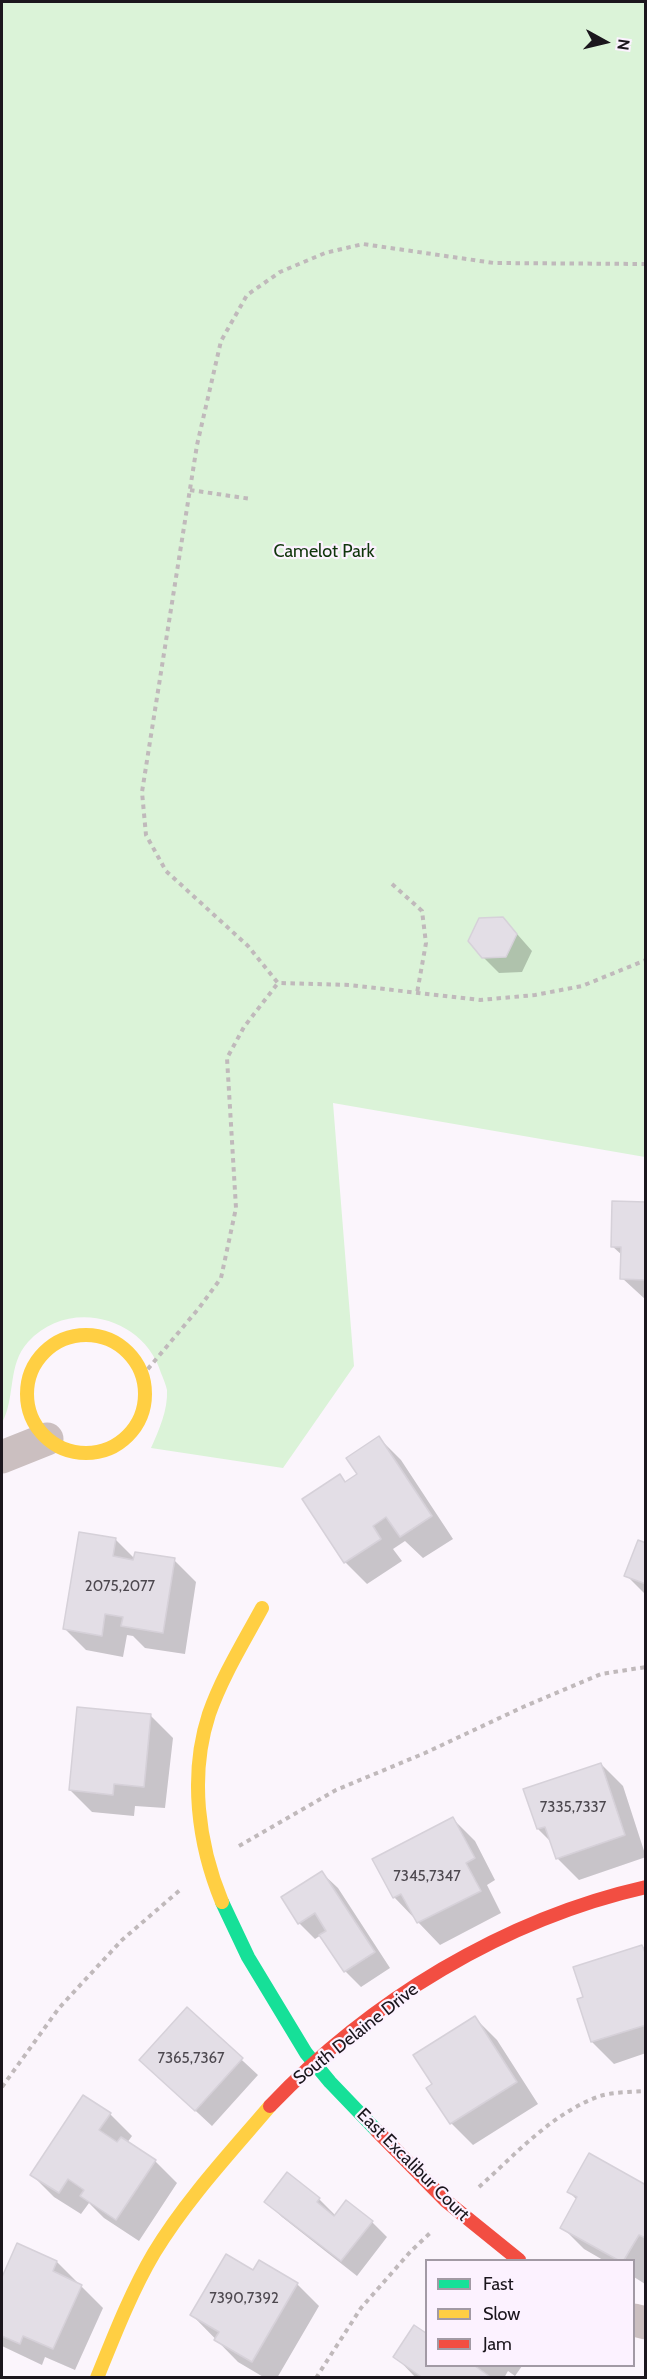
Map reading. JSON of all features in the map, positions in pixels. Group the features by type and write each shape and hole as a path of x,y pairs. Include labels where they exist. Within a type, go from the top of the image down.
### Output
{"street":[{"path":"82,1334 103,1337 120,1345 134,1359 142,1376 146,1395 142,1413 133,1430 118,1443 101,1451 83,1453 64,1449 47,1439 35,1423 28,1405 27,1384 34,1366 46,1350 63,1339 82,1334"},
{"path":"2,1457 47,1439"},
{"name":"East Excalibur Court","path":"262,1608 218,1690 200,1752 198,1790 202,1830 209,1867 222,1907 264,1989 313,2062 418,2175 486,2237 518,2259"},
{"name":"South Delaine Drive","path":"97,2378 120,2321 154,2253 203,2184 271,2105 313,2062 436,1971 524,1928 602,1897 645,1887"}],"path":[{"path":"645,264 494,263 363,244 325,253 280,272 247,295 221,341 197,445 142,792 146,835 166,871 248,946 278,983 349,985 480,1000 535,995 582,986 645,960"},
{"path":"190,490 251,499"},
{"path":"392,884 422,911 426,943 417,993"},
{"path":"142,1376 221,1278 236,1208 227,1058 244,1027 278,983"},
{"path":"232,1850 336,1790 601,1674 645,1666"},
{"path":"2,2087 59,2008 122,1940 183,1887"},
{"path":"478,2188 544,2128 570,2109 602,2095 645,2091"},
{"path":"316,2378 361,2308 411,2251 433,2230"}],"green space":[{"name":"Camelot Park","path":"2,2 645,2 645,1157 333,1103 354,1366 283,1468 151,1448 166,1405 167,1390 164,1381 152,1354 139,1338 122,1327 103,1320 84,1317 64,1320 45,1328 28,1342 17,1361 9,1403 2,1423"}],"building":[{"path":"503,917 517,934 506,957 482,958 468,941 479,918"},
{"path":"612,1201 646,1202 646,1280 620,1279 621,1247 611,1247"},
{"path":"379,1436 432,1516 400,1537 386,1517 373,1526 381,1539 344,1563 302,1499 340,1474 345,1482 357,1474 346,1458"},
{"path":"79,1532 116,1538 113,1556 133,1560 135,1552 175,1558 163,1633 121,1626 123,1617 105,1614 102,1636 63,1629"},
{"path":"638,1540 646,1543 646,1584 624,1576"},
{"path":"77,1707 151,1714 144,1787 114,1784 113,1795 69,1790"},
{"path":"601,1763 625,1835 556,1859 545,1827 537,1829 523,1789"},
{"path":"453,1817 475,1858 466,1863 481,1891 417,1923 401,1894 393,1898 372,1859"},
{"path":"322,1871 375,1952 344,1972 319,1935 326,1931 315,1913 298,1924 281,1897"},
{"path":"642,1945 646,1955 646,2025 591,2042 577,1999 583,1997 573,1967"},
{"path":"187,2007 243,2058 195,2111 139,2060"},
{"path":"475,2016 517,2082 450,2124 426,2088 432,2084 413,2055"},
{"path":"83,2095 111,2113 99,2130 117,2142 121,2137 156,2160 116,2220 80,2196 84,2190 68,2179 59,2193 30,2175"},
{"path":"589,2153 646,2185 646,2238 639,2235 625,2259 616,2259 560,2228 577,2197 567,2192"},
{"path":"287,2172 320,2198 317,2202 334,2216 346,2200 373,2221 341,2261 264,2202"},
{"path":"17,2243 57,2261 53,2271 82,2285 53,2349 23,2336 20,2344 2,2336 2,2277"},
{"path":"226,2254 253,2270 259,2260 298,2283 252,2362 214,2340 219,2332 190,2315"},
{"path":"414,2325 425,2332 425,2367 476,2367 489,2376 488,2378 423,2378 393,2357"}],"traffic: fast":[{"path":"222,1902 248,1957 306,2053 377,2131"}],"traffic: slow":[{"path":"86,1335 108,1340 128,1352 140,1372 145,1394 140,1416 128,1436 108,1448 86,1453 64,1448 44,1436 32,1416 27,1394 32,1372 44,1352 64,1340 86,1335"},
{"path":"222,1902 207,1857 202,1833 199,1809 199,1761 203,1737 214,1700 262,1608"},
{"path":"97,2378 130,2299 154,2253 194,2196 270,2106"}],"traffic: jam":[{"path":"270,2106 351,2032 395,1999 442,1969 541,1920 593,1901 646,1887"},
{"path":"377,2131 446,2201 518,2259"}]}
